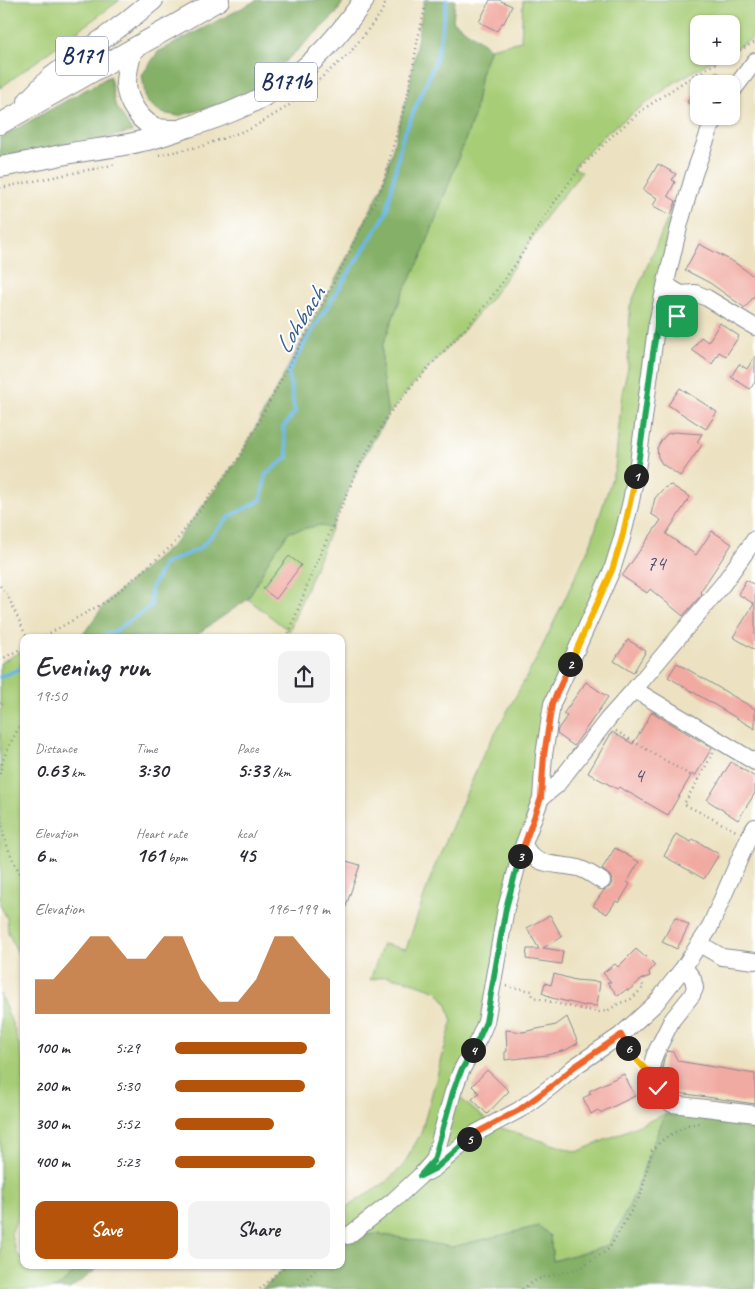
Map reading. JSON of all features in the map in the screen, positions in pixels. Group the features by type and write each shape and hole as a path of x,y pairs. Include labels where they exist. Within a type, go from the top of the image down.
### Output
{"main road":[{"name":"B171","path":"7,120 50,78 106,38 153,0"},
{"name":"B171","path":"7,120 219,0"},
{"name":"B171b","path":"0,167 142,142 242,108 267,95 307,66 331,43 364,0"},
{"name":"B171b","path":"132,49 126,84 129,98 135,109 153,127 161,130 182,129"}],"street":[{"path":"740,81 755,61"},
{"path":"348,1236 394,1200 434,1160 453,1092 461,1071 486,1022 506,908 524,844 541,798 544,755 552,704 612,570 627,520 640,454 656,328 662,300 680,223 694,174 712,125"},
{"path":"666,282 671,288 681,294 695,293 707,298 755,327"},
{"path":"662,300 677,316 675,328"},
{"path":"541,798 556,786 608,719 722,584 755,539"},
{"path":"633,691 640,693 755,762"},
{"path":"420,1176 436,1168 476,1133 519,1110 552,1086 574,1067 621,1035 656,1003 684,967 709,929 752,832"},
{"path":"524,844 527,851 536,860 548,864 579,868 602,881"},
{"path":"700,944 722,956 755,962"},
{"path":"684,967 693,979 695,988 692,995 672,1020 652,1060 652,1071 658,1088 672,1104 755,1114"}],"path":[{"path":"48,634 107,601 174,545 240,458 339,273 382,187 409,89 427,0"},
{"path":"740,50 755,42"},
{"path":"289,634 310,578 360,464 388,415 415,382 488,302 518,262 551,207 577,172 614,134 645,108 714,65"},
{"path":"0,586 7,594 25,634"},
{"path":"0,660 20,649"},
{"path":"0,774 6,753 20,726"},
{"path":"614,730 698,780"},
{"path":"720,741 684,804 704,815 752,832"},
{"path":"0,816 1,828 6,844 20,873"},
{"path":"492,984 532,991 533,997 598,1012 607,1011 620,1003 630,1000 644,986 641,982"},
{"path":"621,1035 630,1052 646,1070 652,1071"},
{"path":"522,1289 538,1278 580,1268 609,1249 641,1194 652,1150 665,1138 688,1125 699,1123 701,1108"},
{"path":"260,1289 282,1269"},
{"path":"297,1289 316,1269"}],"green space":[{"path":"0,0 120,0 0,88"},
{"path":"257,0 344,0 336,14 243,98 178,116 162,113 146,101 142,75 158,52"},
{"path":"424,0 455,0 453,21 490,48 481,73 474,116 421,258 402,294 382,347 382,375 388,415 360,464 331,529 320,525 289,532 270,558 248,599 197,634 82,634 107,601 173,545 239,458 339,273 382,187 409,89"},
{"path":"523,0 755,0 755,37 740,45 740,15 690,15 690,65 704,65 675,82 609,131 577,163 574,168 582,172 546,216 517,262 488,302 415,382 388,415 382,375 382,347 402,294 421,258 474,116 481,73 490,48 521,41"},
{"path":"110,76 115,104 132,132 0,161 0,138"},
{"path":"668,218 680,223 631,501 552,704 544,755 486,1022 453,1092 492,1125 577,1152 665,1114 630,1204 609,1245 553,1261 550,1236 539,1226 452,1247 379,1234 345,1239 345,1209 382,1185 403,1166 421,1133 452,1022 446,1002 437,991 409,981 386,976 370,980 383,944 406,949 434,868 483,755 537,658 591,543 615,468 622,393 628,368 630,306"},
{"path":"320,525 331,529 289,631 248,599 270,558 289,532"},
{"path":"20,652 20,957 8,932 7,918 0,905 0,710 3,705 0,705 0,663"},
{"path":"0,994 14,1028 20,1050 20,1210 11,1234 16,1253 20,1256 20,1269 78,1269 59,1286 52,1289 0,1289"},
{"path":"665,1114 755,1124 755,1289 261,1289 283,1269 345,1269 345,1238 348,1236 379,1234 452,1247 539,1226 550,1236 553,1261 609,1245 630,1204"},
{"path":"78,1269 97,1269 70,1289 52,1289 59,1286"}],"building":[{"path":"490,0 499,0 512,6 504,23 502,23 497,31 479,22"},
{"path":"716,71 721,75 713,75"},
{"path":"658,164 676,174 672,180 675,182 668,196 676,201 671,215 653,206 657,198 643,190"},
{"path":"699,244 734,262 755,277 755,295 745,308 710,283 685,270"},
{"path":"720,323 739,336 726,356 719,352 712,364 692,350 701,337 708,342"},
{"path":"755,356 755,382 750,389 731,377 739,364 747,369"},
{"path":"680,388 717,412 706,429 668,405"},
{"path":"674,432 702,434 697,442 702,445 680,476 662,464 658,457 657,448 661,441 667,434"},
{"path":"671,485 690,497 666,534 696,555 712,531 732,544 700,592 702,594 683,616 650,589 647,593 622,576 661,520 651,514 655,498 664,488"},
{"path":"289,556 301,565 276,599 263,589"},
{"path":"746,580 755,585 755,650 733,637 754,604 738,594"},
{"path":"628,640 646,651 633,673 614,661"},
{"path":"677,663 755,709 755,729 668,677"},
{"path":"586,682 608,697 574,746 557,734 558,729 567,716 563,714"},
{"path":"652,712 712,748 695,776 692,774 668,815 619,787 617,789 588,773 612,732 633,744"},
{"path":"731,762 755,777 755,793 738,820 707,800"},
{"path":"676,834 691,842 693,839 719,854 704,879 664,856"},
{"path":"615,848 639,862 627,882 630,884 619,903 616,901 607,914 593,906 604,890 611,886 611,877 602,869"},
{"path":"346,861 360,865 345,909"},
{"path":"550,915 562,937 543,948 563,951 561,964 526,959 527,949 539,949 527,928"},
{"path":"675,917 689,925 677,949 662,942"},
{"path":"636,949 655,965 649,972 650,976 642,979 628,991 627,989 618,996 607,982 611,982 603,973 615,964 618,967"},
{"path":"554,974 575,980 600,982 597,1006 585,1006 548,997 542,993 545,983 551,985"},
{"path":"567,1017 578,1043 566,1050 547,1055 505,1060 505,1052 507,1051 506,1030 523,1032 556,1025"},
{"path":"668,1051 673,1052 678,1061 755,1074 755,1104 672,1092 673,1081 666,1080 662,1069 664,1058"},
{"path":"487,1070 509,1091 487,1114 472,1099 479,1093 472,1086"},
{"path":"624,1074 635,1096 600,1113 598,1110 591,1114 583,1098 591,1094 589,1091"}],"waterway":[{"name":"Lohbach","path":"108,634 117,630 151,606 151,589 164,564 199,549 229,517 261,500 266,474 288,457 283,428 295,412 288,372 386,214 402,139 436,60 447,0"},
{"name":"Lohbach","path":"0,677 20,669"}],"route":[{"path":"658,1088 652,1071 646,1070 630,1052 621,1035 574,1067 519,1110 476,1133 436,1168 420,1176 434,1160 453,1092 461,1071 486,1022 506,908 522,849 541,798 544,755 552,704 612,570 622,538 640,454 656,328 662,300 677,316"}]}
